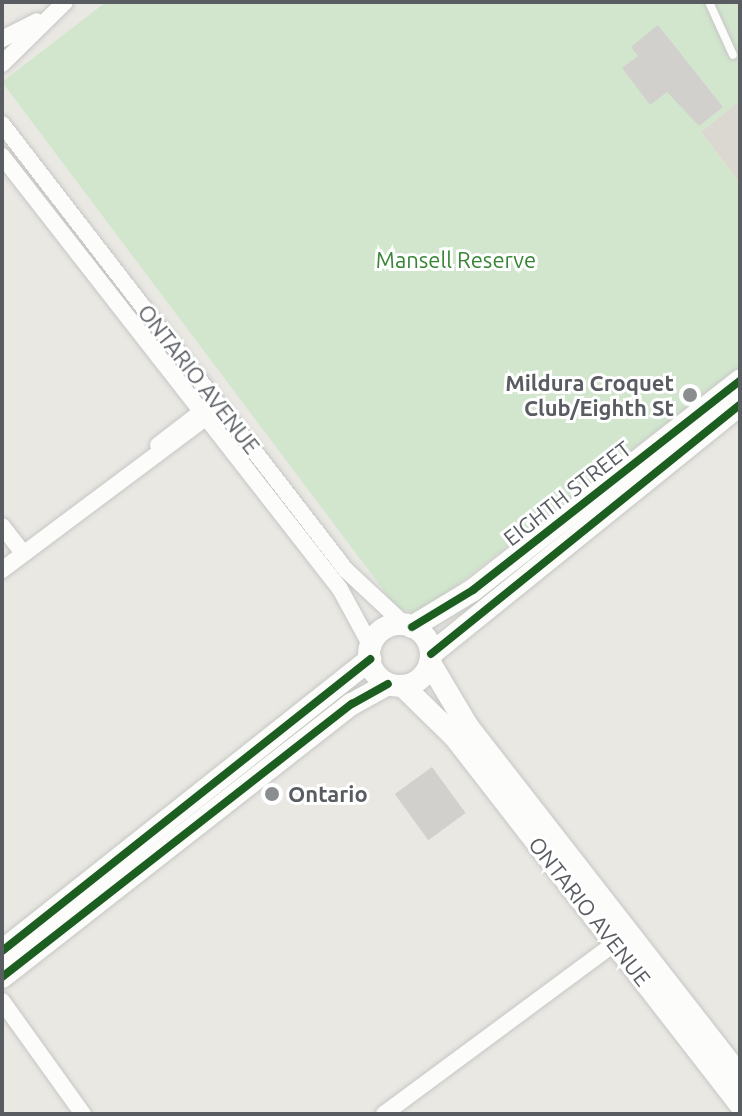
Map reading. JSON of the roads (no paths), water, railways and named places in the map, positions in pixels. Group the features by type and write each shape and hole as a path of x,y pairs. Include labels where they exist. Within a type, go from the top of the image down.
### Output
{"street":[{"path":"2,39 45,17 65,2"},
{"path":"2,64 45,17"},
{"name":"ONTARIO AVENUE","path":"2,124 346,570 409,626"},
{"name":"ONTARIO AVENUE","path":"2,156 340,589 370,652"},
{"name":"EIGHTH STREET","path":"409,626 473,590 740,381"},
{"path":"2,570 218,404"},
{"name":"EIGHTH STREET","path":"431,658 740,405"},
{"path":"2,526 23,553"},
{"path":"2,951 370,652 388,627 409,626 426,638 431,658 420,679 396,685 352,704 2,977"},
{"path":"370,652 396,685"},
{"name":"ONTARIO AVENUE","path":"431,658 468,727 740,1077"},
{"name":"ONTARIO AVENUE","path":"396,685 455,737 740,1105"},
{"path":"384,1114 610,938"},
{"path":"2,1001 30,1045 83,1114"},
{"path":"2,1019 30,1045"}],"lane":[{"path":"709,2 733,55"}],"place":[{"name":"Mildura Croquet Club/Eighth St","path":"690,395"},
{"name":"Ontario","path":"272,794"}],"park label":[{"name":"Mansell Reserve","path":"456,260"}]}
